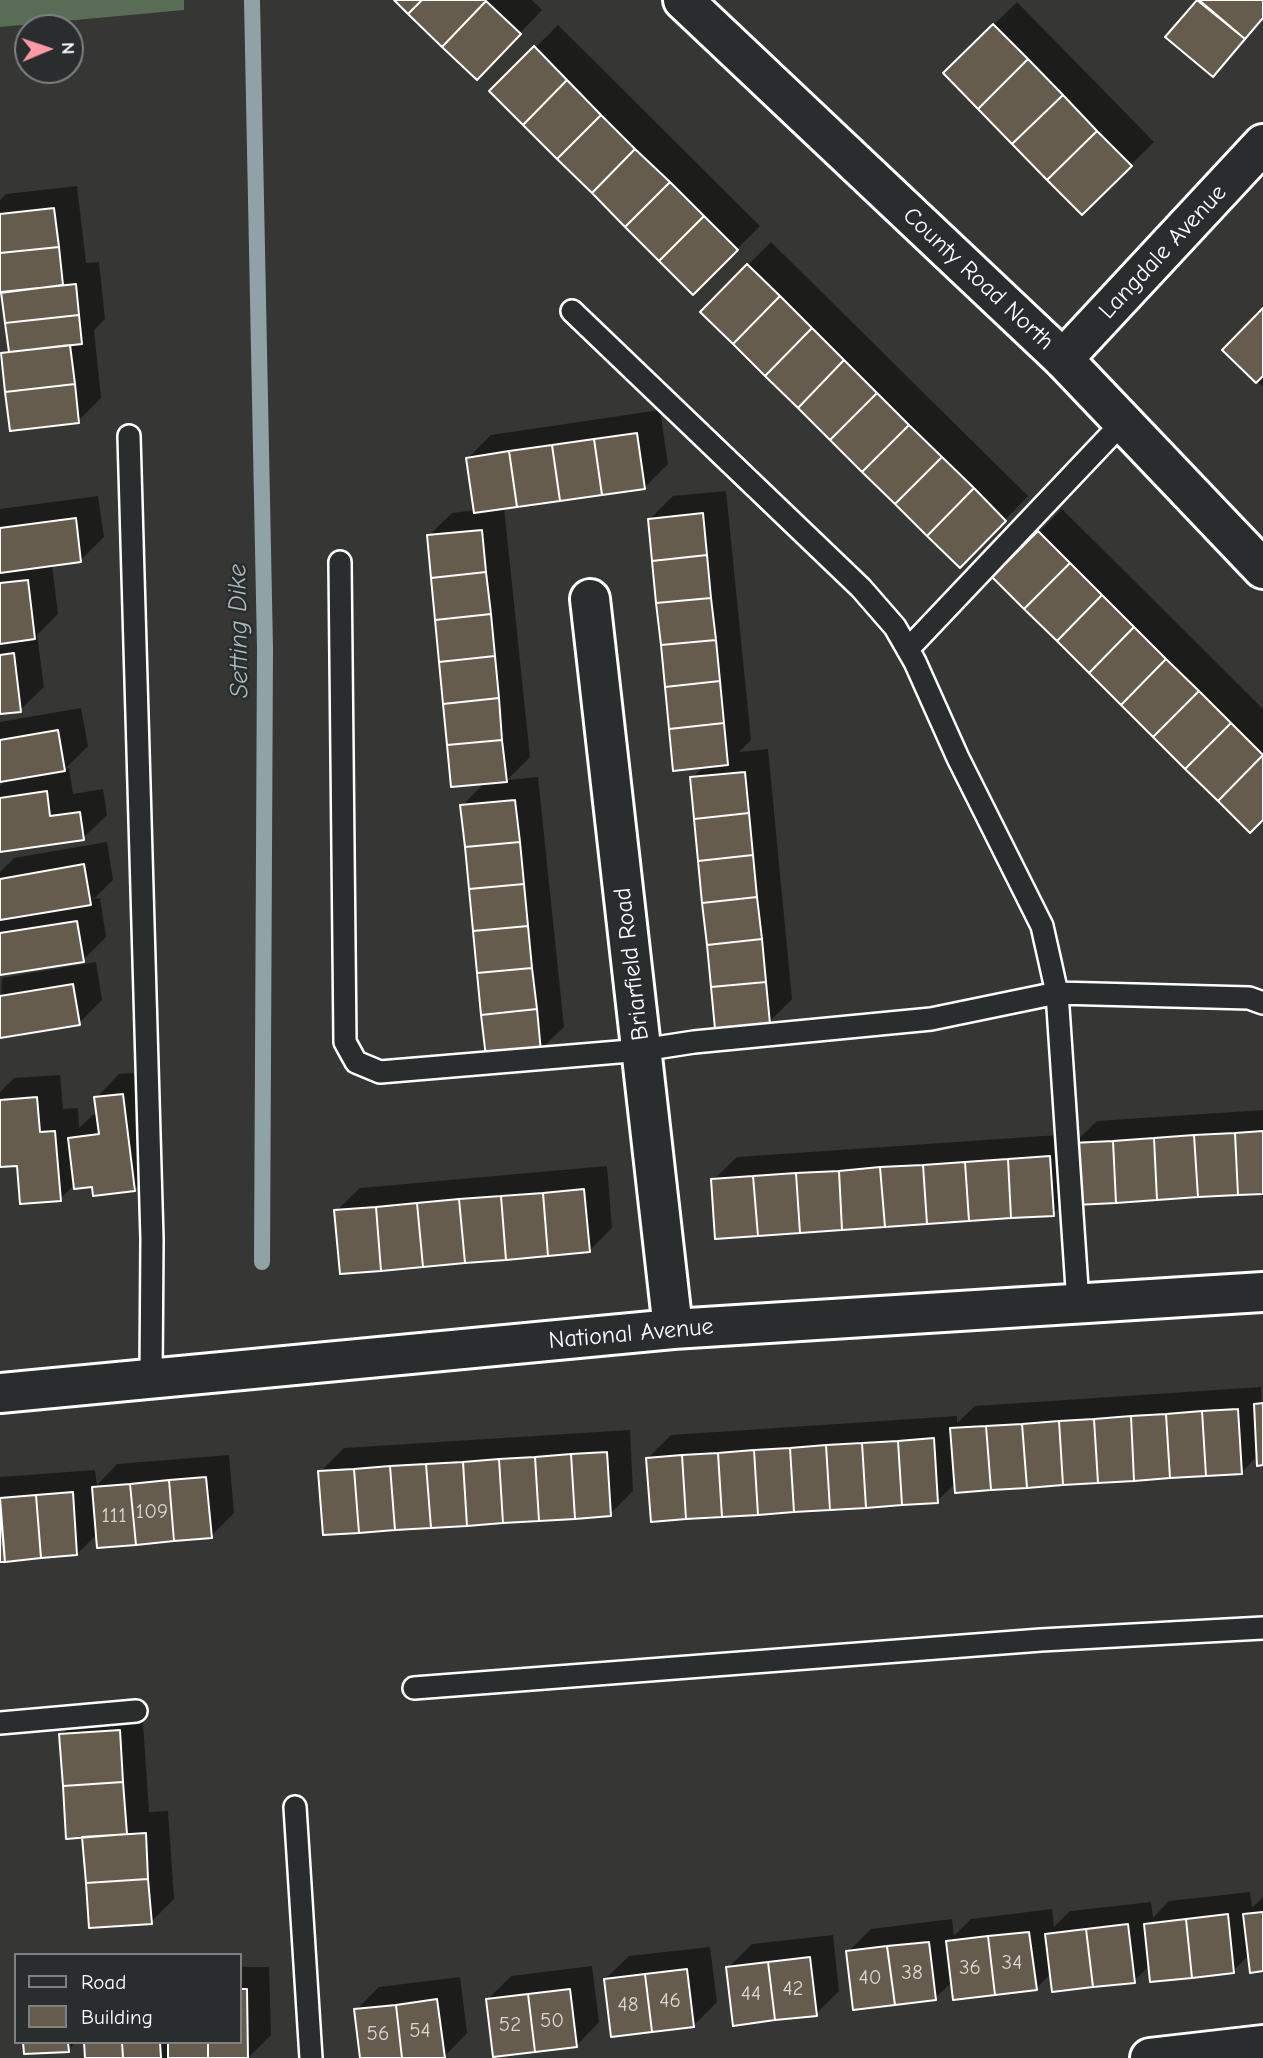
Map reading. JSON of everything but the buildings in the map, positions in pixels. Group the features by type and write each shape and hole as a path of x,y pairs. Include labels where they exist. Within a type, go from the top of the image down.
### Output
{"street":[{"name":"County Road North","path":"683,0 1063,359 1263,569"},
{"name":"Langdale Avenue","path":"1063,359 1263,144"},
{"name":"Briarfield Road","path":"590,599 673,1329"},
{"name":"National Avenue","path":"0,1393 673,1329 1263,1292"},
{"path":"1150,2058 1263,2045"}],"lane":[{"path":"572,311 861,588 895,627 908,649 1042,926 1057,993 1078,1303"},
{"path":"908,649 1123,422"},
{"path":"129,436 152,1240 151,1378"},
{"path":"340,562 345,1042 356,1062 380,1072 642,1051 694,1042 931,1018 1057,993 1249,999 1263,1003"},
{"path":"414,1688 1041,1640 1263,1628"},
{"path":"0,1723 136,1711"},
{"path":"295,1807 311,2058"}],"green space":[{"path":"0,0 184,0 184,10 84,19 84,14 14,14 14,26 0,27"}],"waterway":[{"name":"Setting Dike","path":"252,0 265,648 262,1262"}]}
